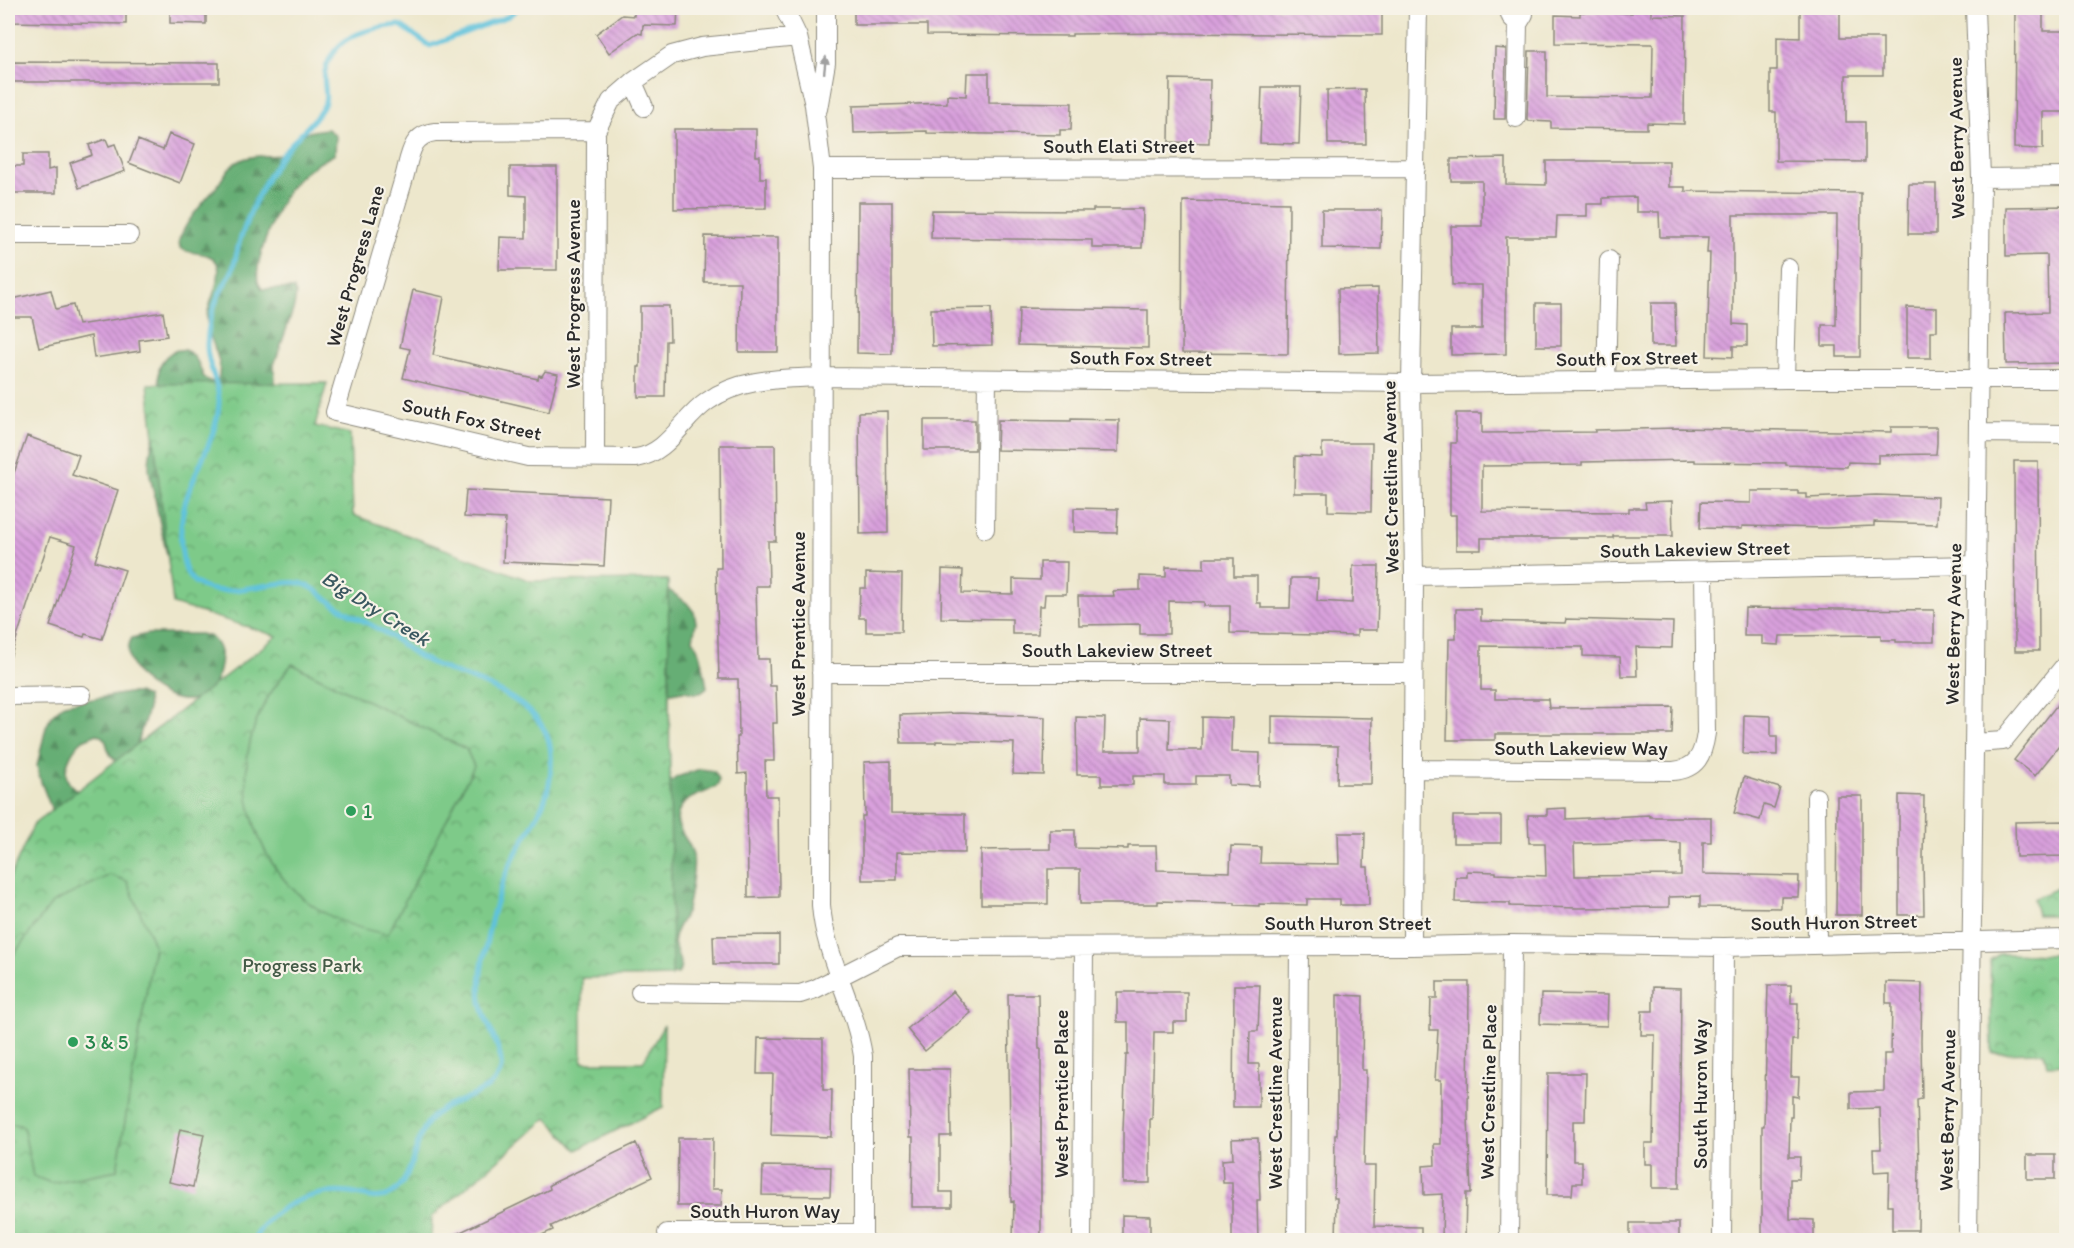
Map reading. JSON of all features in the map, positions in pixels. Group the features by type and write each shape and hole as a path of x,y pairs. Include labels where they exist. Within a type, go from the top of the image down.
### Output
{"street":[{"name":"West Prentice Avenue","path":"784,8 798,37 816,123 822,169 821,905 826,934 859,1036 863,1056 863,1237"},
{"path":"816,123 826,63 826,8"},
{"name":"West Crestline Avenue","path":"1412,946 1414,576 1411,383 1418,8"},
{"path":"1508,8 1511,17 1521,16 1516,118"},
{"name":"West Berry Avenue","path":"1968,1240 1981,178 1975,8"},
{"path":"596,131 611,101 633,82 672,55 702,47 798,37"},
{"path":"633,82 644,107"},
{"name":"West Progress Lane","path":"335,412 412,149 417,140 422,135 452,132 596,131"},
{"name":"West Progress Avenue","path":"595,458 596,131"},
{"name":"South Elati Street","path":"822,169 1416,168"},
{"path":"1981,178 2067,177"},
{"path":"8,235 129,235"},
{"path":"1606,381 1609,260"},
{"path":"1785,379 1788,268"},
{"name":"South Fox Street","path":"335,412 528,457 636,458 655,453 708,400 730,389 769,379 821,377 1411,383 2067,379"},
{"path":"986,529 987,379"},
{"path":"1978,434 2067,434"},
{"name":"South Lakeview Street","path":"1414,576 1977,565"},
{"name":"South Lakeview Way","path":"1413,770 1685,770 1696,762 1704,749 1706,733 1704,571"},
{"path":"1975,743 2003,741 2067,664"},
{"name":"South Lakeview Street","path":"821,673 1413,673"},
{"path":"8,696 82,695"},
{"path":"1816,797 1817,945"},
{"name":"South Huron Street","path":"640,992 793,994 815,989 898,947 1512,944 1724,947 2067,939"},
{"name":"West Crestline Place","path":"1509,1240 1512,944"},
{"name":"West Crestline Avenue","path":"1297,1240 1299,946"},
{"name":"West Prentice Place","path":"1082,1240 1084,947"},
{"name":"South Huron Way","path":"1722,1240 1724,947"},
{"name":"South Huron Way","path":"667,1233 863,1237"}],"green space":[{"path":"328,129 336,136 335,154 307,171 287,192 275,216 260,259 258,281 262,289 294,289 296,294 294,307 274,365 277,406 172,573 149,469 161,394 159,370 162,362 171,353 184,350 195,358 204,378 212,382 218,380 219,372 207,317 219,268 210,256 180,248 179,240 194,214 236,163 251,157 282,155 300,136"},
{"name":"Progress Park","path":"327,383 315,426 350,434 353,515 531,581 668,580 672,976 582,978 582,1062 643,1062 664,1025 663,1107 577,1150 547,1118 432,1217 431,1240 8,1240 8,881 34,824 277,636 173,604 148,384"},
{"path":"659,583 687,603 694,612 696,622 693,639 701,656 707,687 702,692 682,691 666,694"},
{"path":"147,634 200,634 211,637 221,657 219,671 210,690 196,699 179,700 162,694 146,683 134,668 129,653 132,638"},
{"name":"1","path":"292,664 466,749 474,766 388,934 348,924 312,905 293,889 277,870 255,827 249,803 247,779 248,755 253,731 264,704"},
{"path":"138,693 147,697 148,709 134,754 117,761 110,755 105,740 101,736 97,734 83,740 70,758 66,774 74,789 85,795 49,815 51,808 37,766 46,727 52,715 64,704"},
{"path":"700,769 714,771 719,779 718,785 688,800 683,804 678,815 679,827 693,855 692,882 687,910 674,939 680,970 678,974 659,976 660,790 677,777"},
{"name":"3 & 5","path":"110,875 127,881 154,945 117,1170 51,1183 33,1176 23,1126 8,1123 8,962 52,903"},
{"path":"2066,884 2066,915 2037,915 2033,899"},
{"path":"2000,954 2066,955 2066,1064 2047,1065 2044,1052 1992,1053 1990,960"}],"building":[{"path":"8,8 126,8 126,24 8,22"},
{"path":"170,8 206,8 206,24 170,23"},
{"path":"634,8 678,8 677,26 643,25 642,34 637,33 609,53 596,34 622,15 634,16"},
{"path":"854,8 1382,8 1382,35 1170,33 1072,34 1072,36 927,35 927,25 854,25"},
{"path":"1633,8 1651,8 1651,15 1685,16 1684,124 1647,123 1647,129 1551,128 1551,122 1527,120 1529,51 1547,51 1547,97 1652,98 1653,44 1555,43 1555,15 1580,16 1580,12 1632,13"},
{"path":"1800,8 1840,8 1840,38 1883,38 1883,75 1846,75 1846,122 1865,122 1865,162 1776,161 1776,112 1770,112 1770,70 1777,70 1777,37 1800,38"},
{"path":"2015,8 2043,8 2043,31 2067,31 2067,112 2043,112 2043,149 2014,148"},
{"path":"1495,48 1506,49 1505,119 1494,119"},
{"path":"8,62 219,63 219,82 8,82"},
{"path":"967,73 989,73 989,102 1072,103 1071,130 1060,130 1060,135 927,133 927,131 854,133 853,106 947,103 947,95 966,96"},
{"path":"1170,79 1210,80 1209,143 1169,142"},
{"path":"1262,87 1301,87 1299,144 1260,143"},
{"path":"1365,89 1366,144 1328,144 1327,90"},
{"path":"674,129 756,129 756,156 760,156 760,178 766,178 766,208 674,209"},
{"path":"169,134 195,144 180,183 129,163 138,140 163,150"},
{"path":"106,139 109,146 115,144 125,171 79,188 70,163 92,155 89,145"},
{"path":"23,154 48,154 48,170 56,168 56,193 8,193 8,166 23,166"},
{"path":"1506,158 1506,184 1546,185 1546,161 1669,161 1669,187 1685,187 1685,191 1861,193 1860,357 1837,357 1837,346 1822,346 1822,325 1836,325 1837,215 1733,215 1733,324 1747,325 1747,346 1733,346 1733,357 1707,356 1710,253 1707,253 1708,237 1660,237 1659,212 1636,212 1636,197 1603,198 1603,204 1587,204 1587,216 1557,216 1556,237 1506,237 1506,354 1451,355 1451,329 1482,329 1482,285 1452,285 1451,226 1482,226 1482,181 1451,181 1451,159"},
{"path":"510,167 557,167 557,270 499,270 500,237 526,238 526,196 510,195"},
{"path":"1909,184 1936,184 1936,234 1908,234"},
{"path":"1183,201 1289,203 1288,354 1182,353"},
{"path":"858,202 892,202 892,354 857,353"},
{"path":"2067,206 2067,363 2006,364 2005,313 2048,312 2047,255 2006,256 2006,207"},
{"path":"1093,209 1143,209 1142,248 1092,248 1092,240 931,238 932,210 1093,211"},
{"path":"1322,210 1382,210 1381,249 1322,248"},
{"path":"705,236 778,237 778,352 739,352 740,282 704,282"},
{"path":"1378,288 1379,353 1339,354 1338,289"},
{"path":"51,290 56,309 73,305 78,325 163,312 167,336 139,340 140,351 94,358 91,336 39,348 32,317 8,317 8,300"},
{"path":"413,290 444,297 433,355 538,379 539,375 542,376 545,371 558,374 549,412 403,378 410,349 400,347"},
{"path":"1536,303 1561,303 1561,346 1536,346"},
{"path":"1651,303 1675,303 1676,346 1651,346"},
{"path":"640,306 669,306 670,341 666,341 665,397 638,397"},
{"path":"1907,307 1937,308 1937,331 1931,331 1931,358 1907,358"},
{"path":"991,308 992,345 932,346 931,309"},
{"path":"1019,308 1148,310 1148,348 1018,345"},
{"path":"887,411 888,533 860,534 859,412"},
{"path":"1456,413 1482,413 1482,433 1595,432 1595,430 1677,428 1891,432 1891,427 1937,427 1937,443 1936,454 1878,455 1878,463 1848,462 1847,467 1786,465 1786,463 1695,462 1695,460 1582,462 1582,465 1482,466 1482,511 1629,512 1629,508 1646,508 1645,502 1672,501 1673,536 1481,538 1481,550 1456,550 1456,515 1450,515 1450,473 1451,443 1456,443"},
{"path":"1071,419 1119,420 1118,452 997,450 998,420 1071,421"},
{"path":"924,420 975,420 975,450 924,450"},
{"path":"27,436 79,455 72,475 118,490 95,561 125,570 102,639 85,634 84,637 50,626 76,545 50,537 10,658 8,658 8,490"},
{"path":"1322,443 1372,443 1371,512 1328,511 1328,493 1294,493 1295,456 1322,457"},
{"path":"720,445 775,445 776,541 768,541 769,586 756,586 758,659 769,659 770,686 776,686 777,723 773,723 774,761 765,761 766,796 778,796 779,897 748,898 747,773 738,774 738,679 719,679 716,568 721,568"},
{"path":"2014,461 2038,461 2039,651 2015,651"},
{"path":"466,490 608,497 604,566 503,562 505,519 464,517"},
{"path":"1751,491 1798,491 1798,494 1807,494 1807,498 1876,495 1938,497 1937,524 1874,522 1874,526 1826,528 1742,526 1742,529 1700,528 1701,502 1751,503"},
{"path":"1074,508 1118,509 1117,533 1074,532"},
{"path":"1204,558 1234,558 1234,576 1257,576 1257,603 1261,603 1261,608 1290,608 1291,578 1318,578 1317,601 1352,603 1353,566 1379,566 1377,630 1357,630 1357,636 1230,633 1230,606 1204,606 1204,602 1169,601 1169,634 1140,634 1140,624 1079,625 1078,596 1114,596 1113,591 1140,590 1140,576 1166,577 1166,567 1204,568"},
{"path":"1040,562 1067,562 1066,594 1045,594 1044,606 1039,606 1038,634 1012,634 1012,619 941,618 942,569 963,570 962,593 1013,594 1013,579 1040,580"},
{"path":"866,573 902,574 901,632 866,632 866,618 859,618 860,588 866,588"},
{"path":"1745,608 1934,610 1934,642 1896,642 1896,640 1881,640 1881,635 1780,636 1779,645 1762,644 1762,636 1744,636"},
{"path":"1456,609 1481,609 1481,621 1565,623 1566,619 1673,622 1672,648 1636,647 1637,676 1621,676 1620,657 1583,656 1583,647 1481,646 1481,690 1495,690 1495,699 1548,699 1549,708 1673,707 1672,734 1495,734 1495,740 1447,740 1449,639 1456,639"},
{"path":"2067,692 2067,736 2035,776 2014,760"},
{"path":"961,713 1045,717 1044,775 1013,774 1014,743 936,741 936,743 901,743 900,715"},
{"path":"1744,715 1771,716 1771,736 1777,736 1777,755 1743,754"},
{"path":"1272,716 1372,718 1371,784 1337,784 1338,746 1272,745"},
{"path":"1076,717 1105,718 1104,751 1140,751 1140,718 1170,719 1169,750 1202,750 1202,717 1232,718 1231,752 1260,753 1259,786 1229,785 1229,776 1196,776 1196,785 1165,785 1165,776 1133,776 1133,785 1101,785 1101,775 1077,775"},
{"path":"891,761 891,813 965,814 965,853 897,852 897,880 862,880 862,816 865,816 864,762"},
{"path":"1744,777 1780,788 1774,808 1764,805 1760,820 1734,813"},
{"path":"1899,795 1924,796 1924,915 1899,915"},
{"path":"1837,796 1862,796 1862,915 1836,915"},
{"path":"1566,808 1566,819 1650,815 1650,817 1711,817 1711,842 1703,842 1703,874 1799,876 1798,897 1781,897 1781,908 1700,907 1700,896 1669,897 1669,907 1577,908 1455,902 1456,877 1467,877 1467,871 1546,876 1545,843 1529,843 1528,815 1547,815 1547,809","holes":["1681,843 1681,875 1575,876 1574,844"]},
{"path":"1453,816 1501,816 1501,843 1453,843"},
{"path":"2067,821 2067,856 2016,857 2015,822"},
{"path":"1050,830 1075,830 1075,848 1128,849 1128,846 1156,846 1157,870 1230,872 1231,846 1261,847 1260,863 1339,864 1338,833 1365,833 1364,867 1368,867 1369,905 1340,905 1340,899 1307,899 1307,905 1259,904 1259,906 1235,905 1235,903 1158,901 1158,904 1080,904 1080,869 1048,869 1048,904 981,904 981,850 1050,849"},
{"path":"779,935 779,964 714,964 713,936"},
{"path":"1437,982 1469,982 1468,1117 1471,1193 1466,1193 1465,1240 1442,1240 1443,1194 1424,1195 1423,1166 1435,1165 1434,1144 1441,1144 1441,1080 1435,1080 1438,1030 1430,1030 1431,998 1437,998"},
{"path":"1886,982 1922,983 1922,1099 1917,1100 1918,1230 1892,1230 1892,1205 1888,1205 1889,1171 1874,1172 1873,1149 1881,1149 1880,1108 1851,1109 1851,1092 1884,1091 1884,1054 1891,1054 1892,1003 1886,1003"},
{"path":"1234,985 1260,985 1258,1031 1250,1031 1249,1064 1259,1064 1259,1107 1233,1107"},
{"path":"1768,985 1791,985 1791,1003 1798,1003 1797,1040 1792,1040 1791,1077 1799,1077 1798,1097 1792,1096 1789,1157 1800,1157 1799,1179 1790,1179 1790,1219 1814,1220 1814,1240 1762,1240 1762,1126 1764,1126"},
{"path":"1653,987 1681,988 1679,1188 1652,1188 1652,1164 1645,1164 1645,1143 1653,1143 1655,1035 1641,1035 1642,1011 1653,1011"},
{"path":"953,991 971,1013 925,1051 907,1029"},
{"path":"1117,992 1187,992 1187,1022 1173,1022 1173,1032 1154,1032 1150,1183 1123,1183 1128,1022 1117,1022"},
{"path":"1008,994 1038,994 1039,1049 1041,1049 1041,1240 1013,1240"},
{"path":"1541,994 1608,995 1607,1026 1540,1024"},
{"path":"1337,995 1363,996 1362,1070 1366,1070 1364,1166 1375,1166 1374,1226 1421,1227 1421,1240 1336,1240 1337,1198 1334,1198 1335,1135 1337,1135"},
{"path":"758,1038 823,1039 823,1090 832,1090 831,1137 771,1135 773,1074 757,1074"},
{"path":"909,1069 950,1069 951,1136 940,1136 940,1192 952,1192 952,1207 912,1207 913,1137 910,1137"},
{"path":"1548,1073 1586,1073 1585,1121 1573,1121 1573,1161 1582,1161 1582,1183 1573,1183 1572,1195 1547,1195"},
{"path":"180,1129 204,1134 193,1187 169,1182"},
{"path":"678,1138 713,1138 712,1189 722,1189 721,1206 677,1206"},
{"path":"1258,1138 1260,1200 1257,1200 1258,1240 1232,1240 1232,1183 1223,1183 1222,1160 1233,1159 1232,1139"},
{"path":"636,1143 652,1177 551,1226 553,1230 531,1240 444,1240 550,1189 549,1185"},
{"path":"2027,1155 2055,1155 2055,1179 2027,1179"},
{"path":"763,1166 831,1167 830,1196 762,1195"},
{"path":"1122,1215 1150,1216 1150,1240 1122,1240"},
{"path":"1630,1223 1679,1223 1679,1240 1630,1240"}],"waterway":[{"name":"Big Dry Creek","path":"254,1240 261,1228 282,1209 308,1197 336,1192 377,1197 392,1193 400,1187 405,1178 421,1135 432,1117 450,1105 481,1091 497,1078 501,1069 500,1053 481,1002 482,963 497,897 516,852 544,801 551,772 551,754 549,741 541,724 528,710 514,700 501,692 418,656 394,638 337,606 310,587 300,583 287,583 222,591 207,589 195,583 185,568 181,532 186,500 218,415 219,396 207,352 212,312 232,271 240,241 262,187 284,152 316,118 324,105 325,71 329,59 344,41 365,31 400,25 430,46 509,16 518,8"}],"place":[{"name":"1","path":"351,811"},
{"name":"3 & 5","path":"73,1042"}]}
